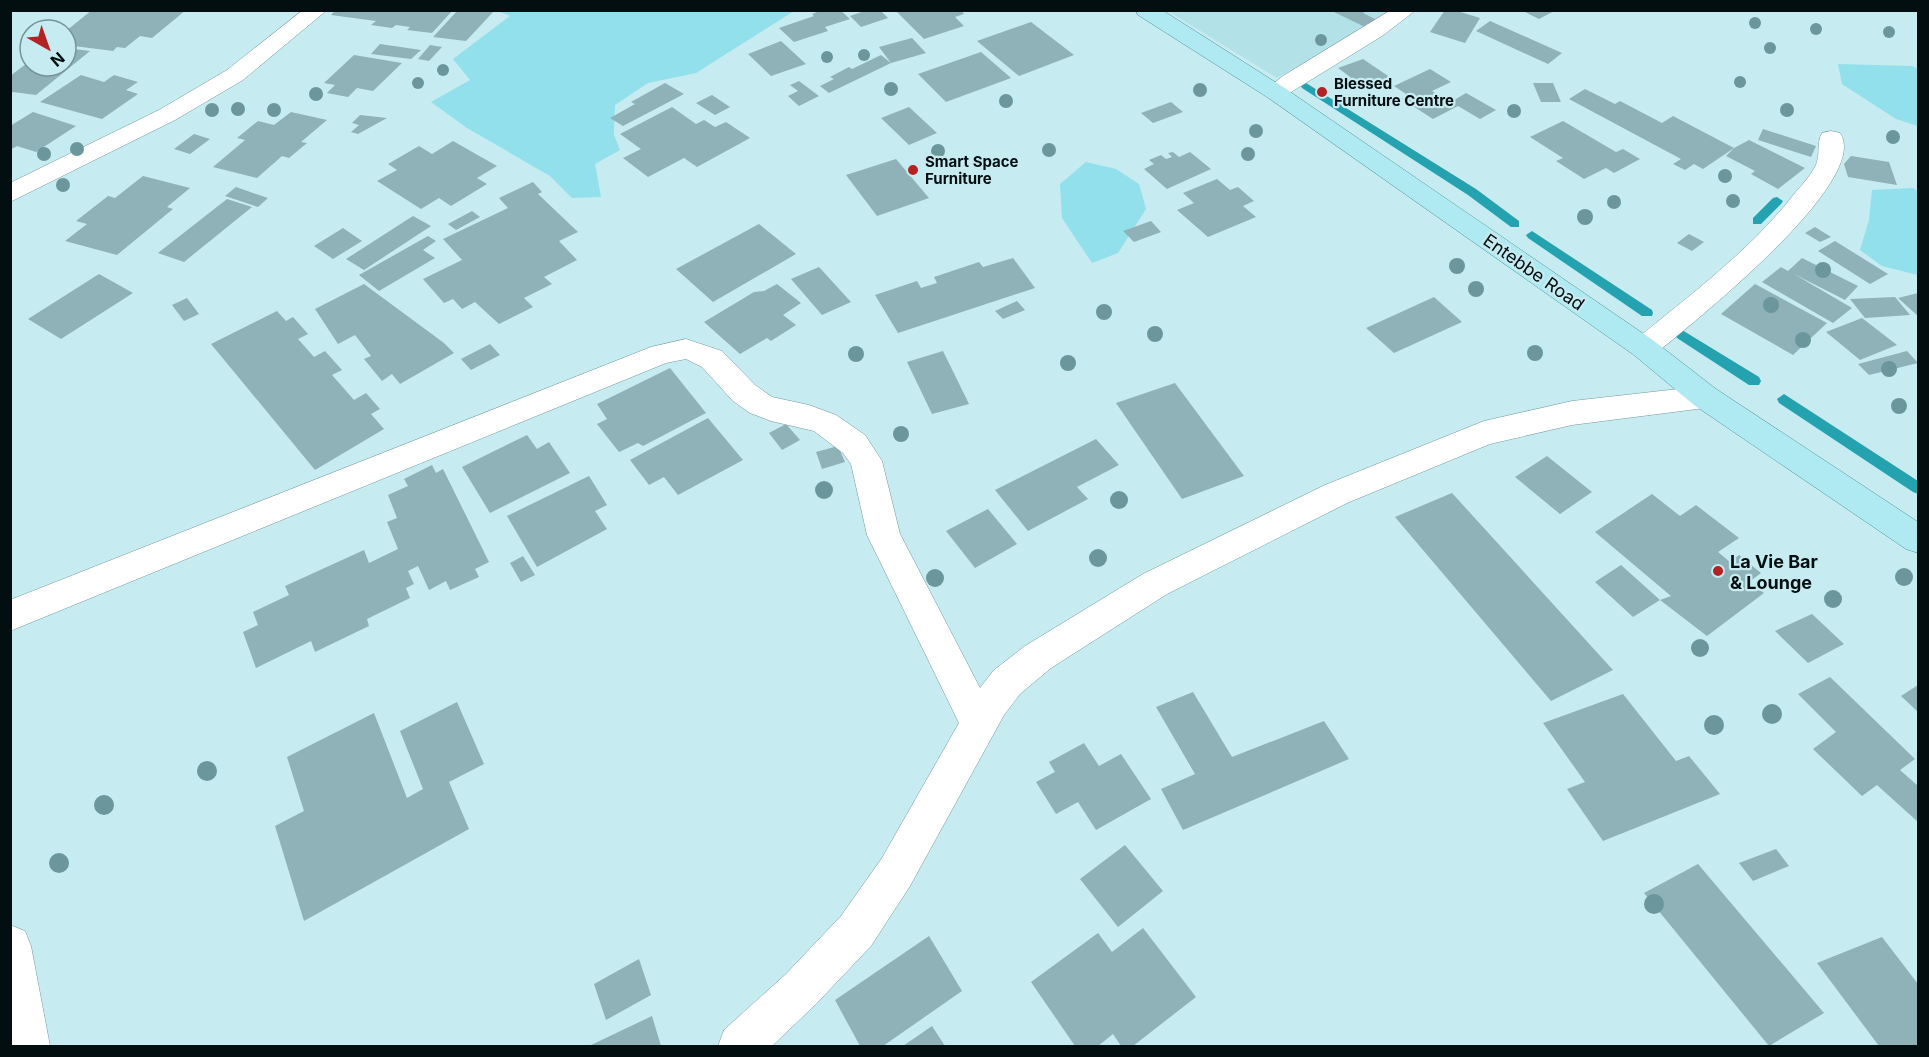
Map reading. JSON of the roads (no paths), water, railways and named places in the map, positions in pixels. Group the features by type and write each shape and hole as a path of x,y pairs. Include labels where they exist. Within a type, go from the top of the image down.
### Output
{"main road":[{"name":"Entebbe Road","path":"1146,10 1275,92 1644,348 1705,397 1918,538"}],"street":[{"path":"10,194 167,116 263,54 317,10"},
{"path":"1275,92 1316,64 1356,43 1406,10"},
{"path":"1644,348 1720,285 1787,222 1827,169 1832,153 1831,138"},
{"path":"10,616 661,354 686,349 712,359 744,393 761,405 771,410 809,417 825,423 854,444 866,461 884,535 979,724"},
{"path":"740,1047 856,932 896,872 979,724 1007,681 1038,657 1155,584 1336,494 1484,433 1572,414 1705,397"},
{"path":"10,946 28,1047"}],"waterway":[{"path":"1306,86 1472,192 1515,224"},
{"path":"1757,221 1777,201"},
{"path":"1532,235 1647,313"},
{"path":"1682,335 1754,381"},
{"path":"1784,399 1918,488"}],"place":[{"name":"Blessed Furniture Centre","path":"1322,92"},
{"name":"Smart Space Furniture","path":"913,170"},
{"name":"La Vie Bar & Lounge","path":"1718,571"}]}
